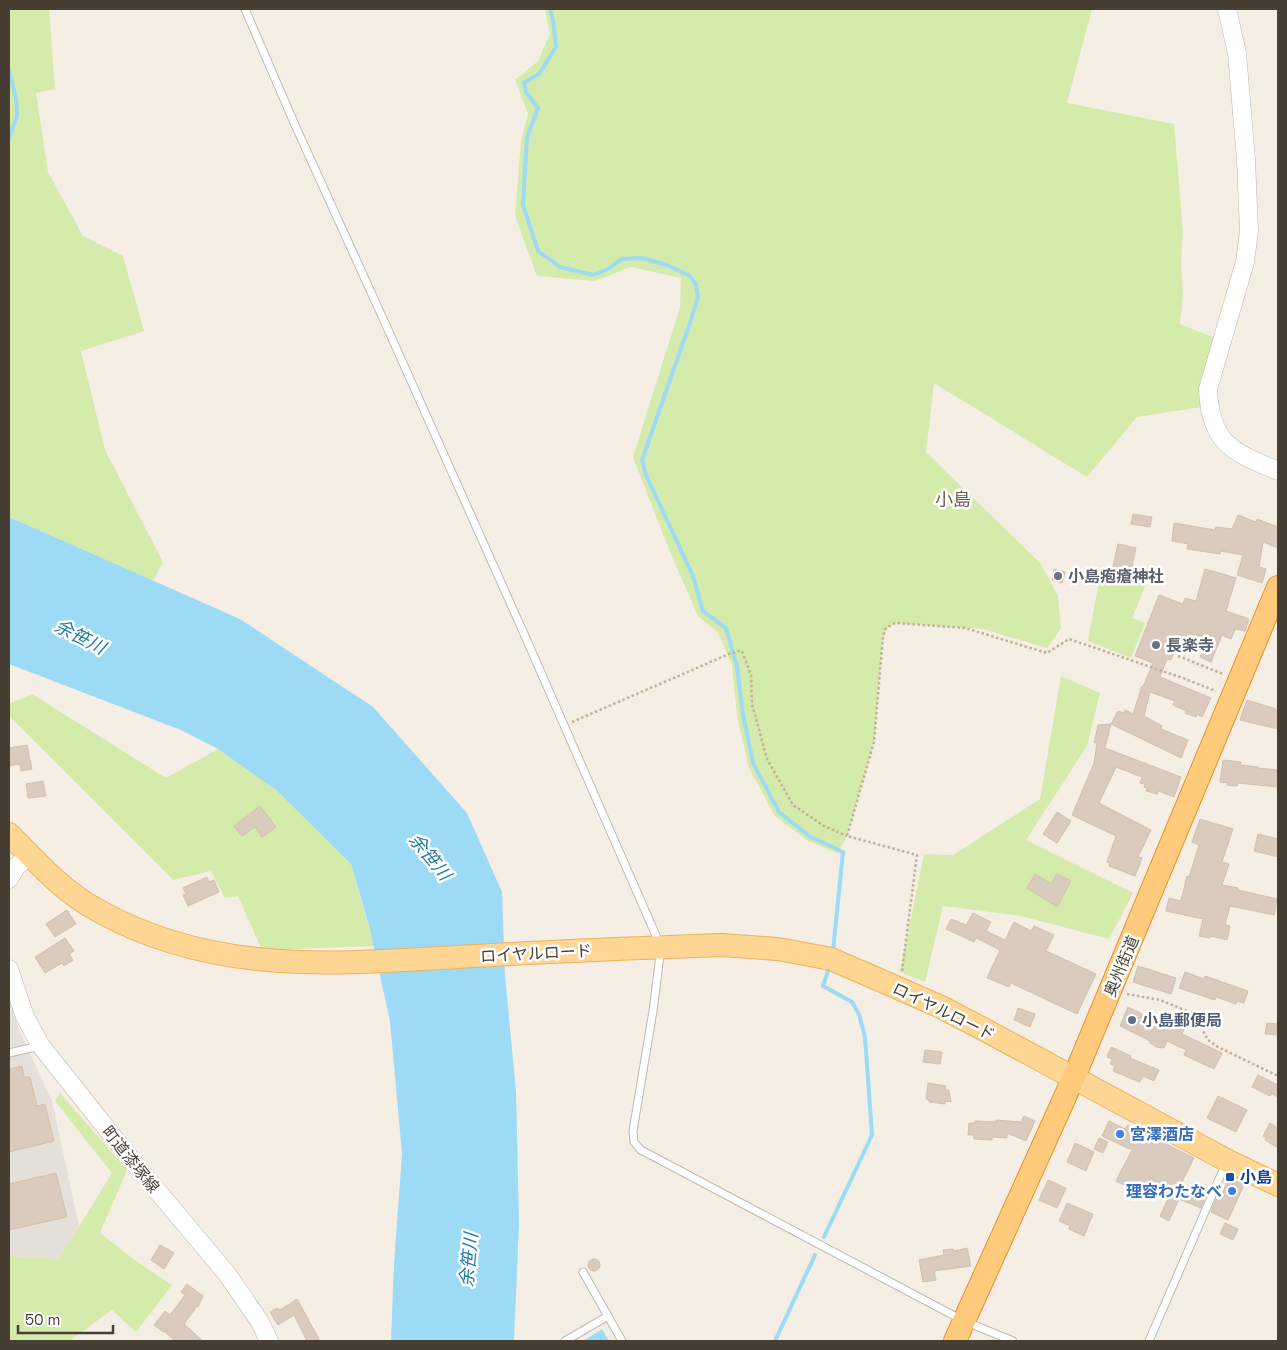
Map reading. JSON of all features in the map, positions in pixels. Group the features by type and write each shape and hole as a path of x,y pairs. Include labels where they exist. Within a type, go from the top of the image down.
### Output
{"highway":[{"name":"奥州街道","path":"955,1341 1074,1076 1278,587"}],"main road":[{"name":"ロイヤルロード","path":"9,834 43,870 95,910 127,926 168,942 240,958 280,962 361,962 721,945 778,949 831,959 941,1007 1074,1076 1228,1161 1278,1185"}],"street":[{"path":"1227,9 1237,53 1246,160 1249,232 1245,262 1208,390 1209,409 1216,429 1229,446 1247,458 1278,471"},
{"path":"9,879 16,867 30,855"},
{"name":"町道漆塚線","path":"9,969 25,1017 40,1046 134,1163 227,1274 260,1322 269,1341"}],"lane":[{"path":"245,9 661,947 653,1011 633,1131 634,1142 641,1150 964,1321 1013,1341"},
{"path":"9,1053 40,1046"},
{"path":"1149,1341 1228,1161"},
{"path":"583,1272 622,1341"},
{"path":"566,1341 608,1316"}],"path":[{"path":"847,836 874,742 883,637 886,628 895,623 965,628 1047,653 1069,639 1180,677 1235,689"},
{"path":"564,726 729,654 742,651 751,675 752,704 767,759 793,804 824,826 847,836 917,855 900,989"},
{"path":"1178,656 1235,689"},
{"path":"1126,994 1160,1000 1194,1014 1208,1040 1218,1047 1278,1076"}],"shaded area":[{"path":"9,999 19,1030 52,1101 79,1226 59,1259 9,1256"}],"green space":[{"path":"9,9 49,9 55,89 36,93 48,172 83,236 123,256 144,331 81,351 105,450 163,562 153,581 9,517"},
{"path":"545,9 1092,9 1067,103 1174,124 1183,233 1181,260 1183,294 1180,324 1215,338 1202,407 1137,417 1087,477 934,383 926,452 1041,564 1058,596 1061,628 1047,648 983,629 895,623 886,628 883,637 874,742 847,836 837,853 808,841 775,816 749,768 737,716 732,665 718,633 698,616 670,552 633,457 680,307 681,278 631,267 595,281 537,276 515,216 521,141 528,114 515,80 538,61 550,34"},
{"path":"1100,576 1146,584 1132,618 1145,623 1131,658 1088,641"},
{"path":"1061,676 1100,693 1087,746 1026,840 1133,893 1109,939 1021,916 943,906 925,982 900,972 924,854 953,855 1040,799"},
{"path":"32,694 166,778 218,749 276,790 351,864 374,946 262,950 238,896 225,898 211,871 173,880 9,716 9,704"},
{"path":"60,1093 127,1170 100,1233 136,1261 172,1285 136,1332 112,1310 69,1341 9,1341 9,1256 59,1259 112,1173 55,1101"}],"water":[{"name":"余笹川","path":"9,517 240,619 373,707 467,813 502,892 505,976 516,1091 519,1224 514,1341 391,1341 394,1264 402,1154 390,1021 369,926 351,864 276,790 218,749 181,730 9,664"},
{"path":"602,1329 609,1341 583,1341"}],"building":[{"path":"1133,514 1152,517 1150,527 1131,524"},
{"path":"1238,515 1256,522 1257,519 1278,527 1278,548 1263,542 1259,567 1266,569 1262,583 1237,575 1243,555 1221,551 1220,554 1187,549 1188,544 1172,541 1174,523 1215,530 1216,527 1232,529"},
{"path":"1118,544 1136,548 1129,580 1111,576"},
{"name":"小島疱瘡神社","path":"1054,569 1065,572 1062,583 1052,580"},
{"path":"1205,569 1236,578 1226,611 1249,619 1245,631 1235,629 1231,639 1222,635 1211,662 1200,657 1203,650 1178,641 1171,660 1167,659 1160,677 1211,698 1202,717 1197,714 1196,717 1185,713 1186,711 1173,705 1175,701 1150,692 1144,716 1162,726 1161,729 1188,740 1181,758 1111,724 1118,711 1124,713 1125,710 1133,714 1142,686 1153,663 1135,656 1159,595 1183,604 1185,598 1196,601"},
{"path":"1247,700 1276,709 1278,711 1278,729 1240,720"},
{"path":"1111,724 1105,748 1181,777 1174,797 1158,791 1157,794 1146,791 1145,784 1140,783 1142,777 1116,767 1099,803 1151,830 1138,857 1142,858 1135,876 1109,866 1110,863 1107,862 1116,836 1072,815 1094,763 1097,743 1094,743 1098,725"},
{"path":"27,745 32,769 21,771 20,764 9,766 9,748"},
{"path":"1223,760 1241,762 1240,765 1278,770 1278,787 1238,783 1237,786 1220,782"},
{"path":"43,781 46,796 28,798 26,784"},
{"path":"260,806 276,827 262,837 255,827 242,836 234,826"},
{"path":"1057,812 1071,821 1057,843 1043,834"},
{"path":"1200,819 1233,829 1222,862 1229,864 1222,885 1277,899 1274,915 1230,906 1225,925 1230,926 1227,940 1211,936 1210,938 1199,936 1203,919 1166,911 1169,898 1181,901 1187,876 1189,877 1199,845 1192,842"},
{"path":"1258,834 1278,839 1278,857 1254,851"},
{"path":"1035,874 1051,884 1057,874 1071,881 1057,907 1027,888"},
{"path":"207,877 209,882 214,880 219,892 188,906 183,895 186,894 183,888"},
{"path":"67,910 76,924 55,937 46,924"},
{"path":"973,913 991,922 986,931 1005,940 1014,922 1031,931 1034,926 1054,935 1046,951 1096,974 1077,1014 1011,983 1009,987 987,978 1000,950 976,938 974,942 946,929 951,919 966,925"},
{"path":"65,938 74,951 69,954 73,960 64,966 62,963 45,973 35,957"},
{"path":"1138,966 1176,978 1171,994 1133,982"},
{"path":"1185,972 1204,979 1205,976 1248,991 1244,1003 1237,1001 1236,1004 1216,997 1215,1000 1179,988"},
{"path":"1128,1007 1166,1026 1172,1014 1188,1021 1182,1034 1222,1053 1214,1069 1184,1055 1186,1050 1167,1041 1164,1048 1156,1047 1150,1041 1120,1026"},
{"path":"1018,1008 1035,1014 1030,1027 1014,1020"},
{"path":"1267,1023 1278,1024 1278,1035 1265,1034"},
{"path":"1111,1047 1131,1056 1130,1058 1159,1070 1154,1081 1143,1076 1140,1082 1113,1071 1115,1066 1110,1064 1112,1059 1107,1057"},
{"path":"925,1050 942,1052 940,1064 923,1062"},
{"path":"22,1066 24,1077 30,1077 37,1106 45,1104 54,1141 9,1152 9,1069"},
{"path":"1258,1075 1278,1085 1278,1097 1272,1094 1270,1096 1252,1087"},
{"path":"928,1083 946,1086 945,1090 949,1090 951,1102 946,1101 945,1104 929,1102 926,1099"},
{"path":"1218,1096 1247,1110 1236,1132 1207,1118"},
{"path":"1024,1116 1035,1121 1026,1141 1007,1133 1007,1138 992,1137 992,1140 974,1139 974,1135 968,1135 969,1123 975,1123 975,1121 996,1122 996,1120 1021,1122"},
{"path":"1109,1121 1125,1129 1128,1125 1194,1158 1181,1184 1206,1195 1201,1208 1179,1199 1169,1221 1160,1216 1169,1197 1151,1187 1149,1192 1128,1182 1126,1186 1116,1181 1132,1150 1102,1136"},
{"path":"1270,1123 1278,1128 1278,1148 1265,1140 1266,1137 1263,1136"},
{"path":"1099,1138 1108,1142 1103,1153 1094,1149"},
{"path":"1075,1143 1094,1152 1086,1171 1067,1162"},
{"path":"56,1173 67,1217 9,1230 9,1184"},
{"path":"1229,1178 1244,1185 1228,1220 1211,1212 1216,1199 1219,1201"},
{"path":"1048,1180 1066,1188 1057,1208 1039,1200"},
{"path":"1067,1203 1093,1214 1084,1236 1069,1229 1070,1226 1059,1221"},
{"path":"1225,1223 1238,1229 1233,1240 1220,1234"},
{"path":"160,1245 174,1253 164,1269 151,1260"},
{"path":"967,1248 971,1266 934,1271 936,1280 923,1282 919,1260 944,1255 943,1250 953,1249 954,1251"},
{"path":"592,1259 596,1259 600,1265 596,1271 592,1271 588,1267 588,1263"},
{"path":"187,1284 203,1296 198,1307 184,1324 203,1341 175,1341 154,1325 165,1311 170,1315 185,1295 181,1292"},
{"path":"297,1299 319,1339 307,1341 294,1315 278,1325 270,1312 277,1308 280,1310"}],"waterway":[{"path":"550,9 556,47 539,74 524,83 526,92 538,108 527,137 523,205 538,251 560,267 593,275 608,269 622,259 642,258 667,265 690,276 696,285 698,297 690,323 642,460 646,475 693,576 703,611 726,628 737,666 743,715 753,763 779,812 809,836 843,852 833,951"},
{"path":"9,70 16,99 17,116 9,138"},
{"path":"824,1237 872,1135 865,1037 859,1014 852,1002 823,986 830,965"},
{"path":"775,1341 815,1255"}],"place":[{"name":"小島疱瘡神社","path":"1058,576"},
{"name":"長楽寺","path":"1156,645"},
{"name":"小島郵便局","path":"1132,1020"},
{"name":"宮澤酒店","path":"1120,1134"},
{"name":"小島","path":"1230,1177"},
{"name":"理容わたなべ","path":"1232,1191"}],"district":[{"name":"小島","path":"953,500"}]}
